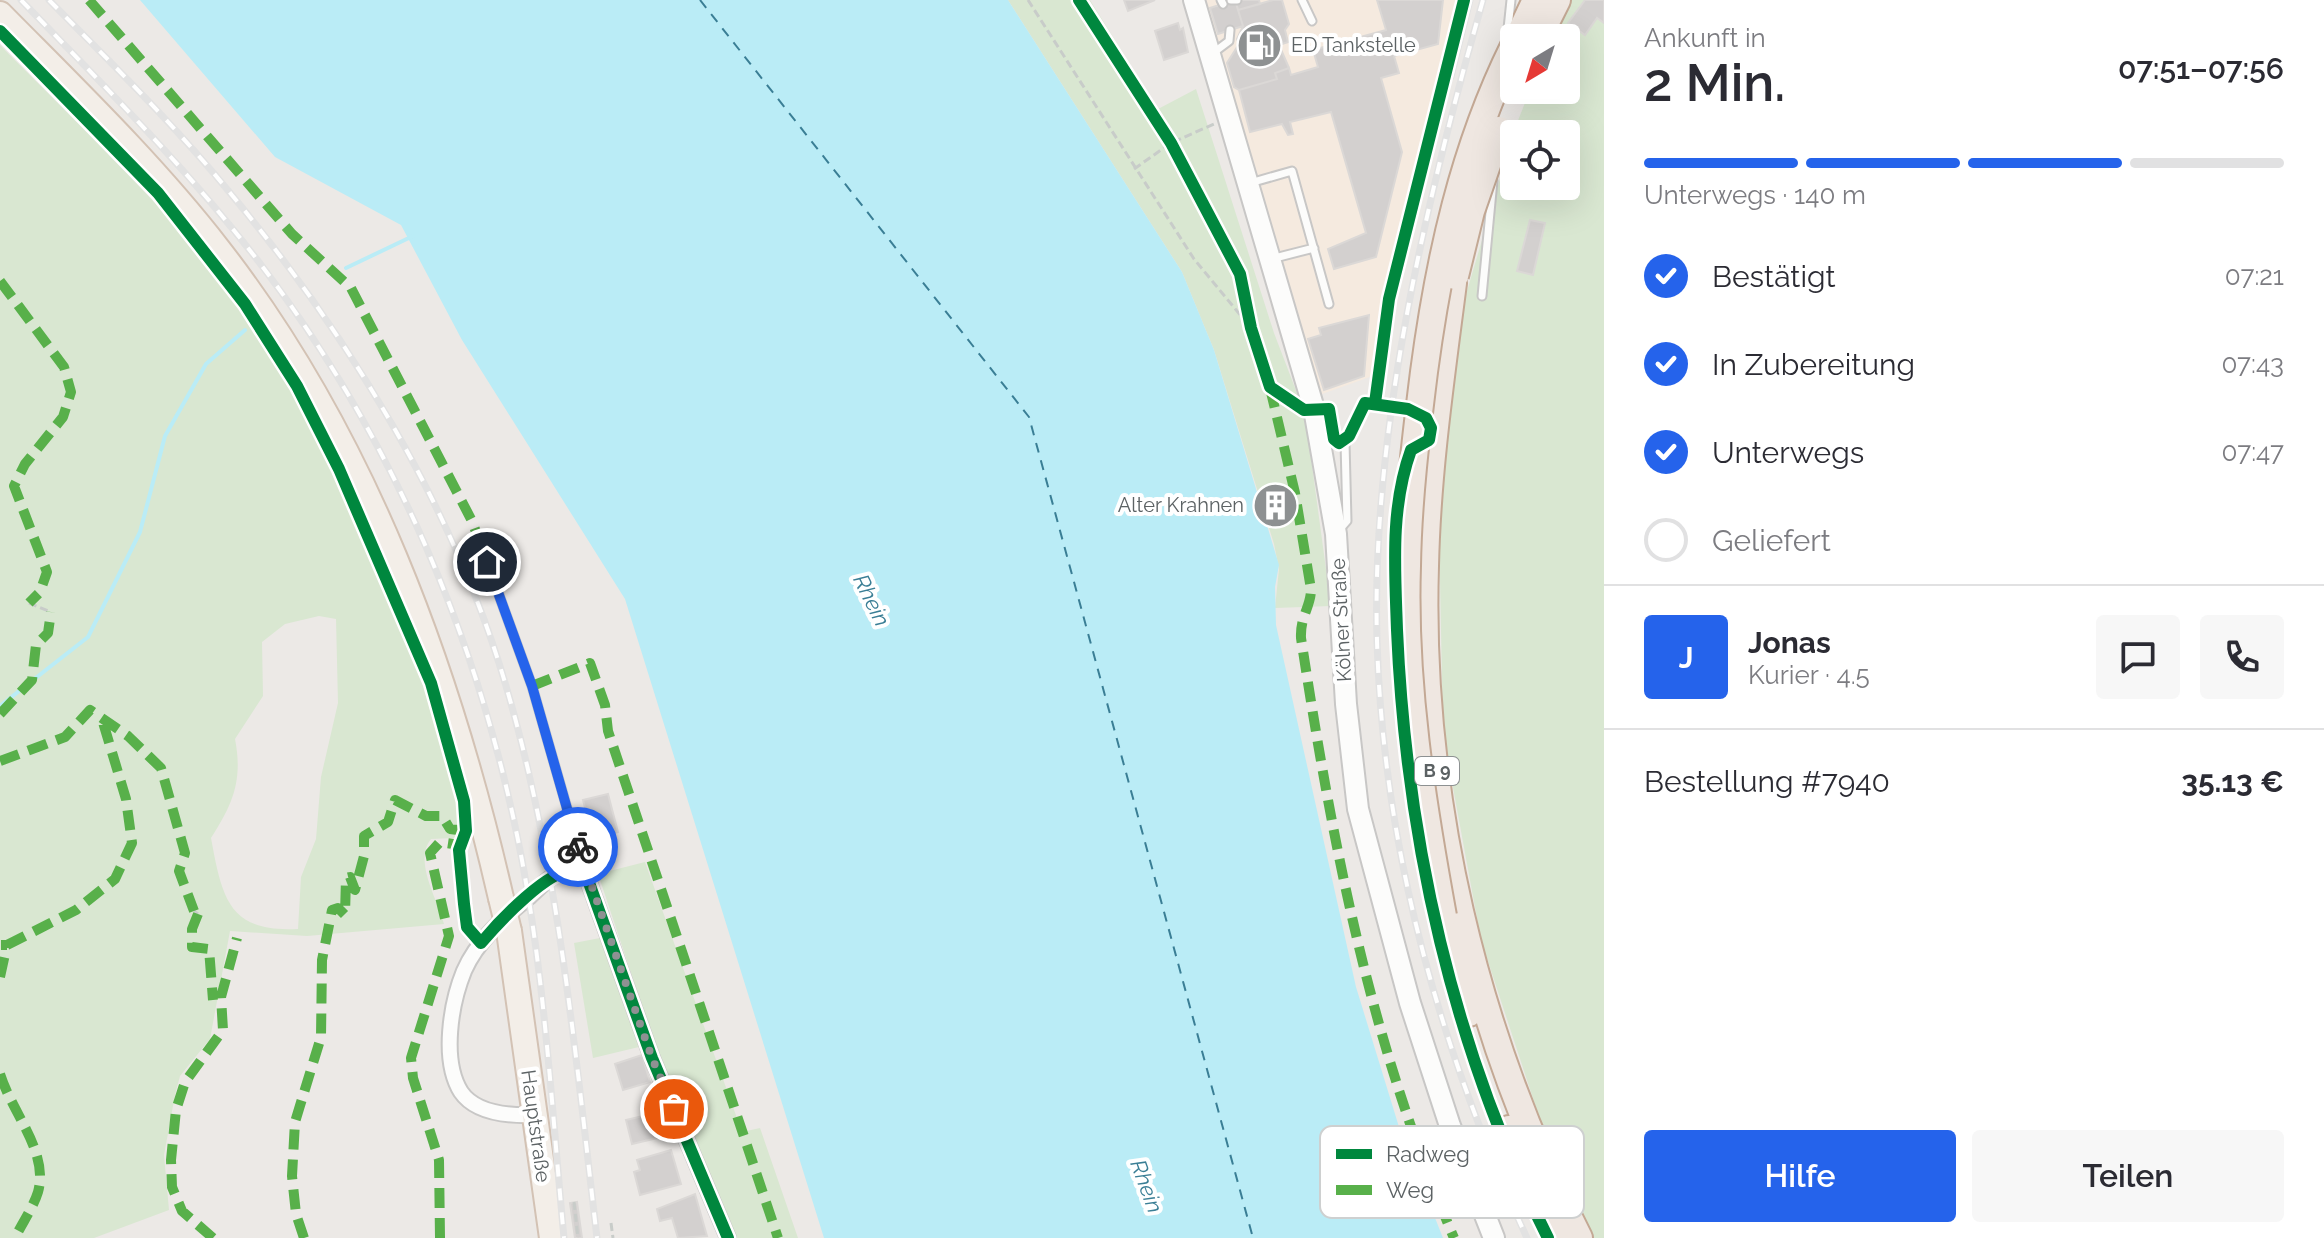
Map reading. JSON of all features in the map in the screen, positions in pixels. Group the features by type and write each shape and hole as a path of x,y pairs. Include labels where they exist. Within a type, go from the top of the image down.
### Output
{"highway":[{"path":"1525,24 1536,0"},
{"path":"1545,24 1557,0"},
{"name":"B 9","path":"1500,83 1454,204 1436,279 1411,485 1406,568 1418,762 1443,916 1487,1071 1510,1126"},
{"name":"B 9","path":"1504,104 1471,211 1453,283 1429,492 1425,567 1427,665 1446,837 1478,979 1505,1069 1530,1126"},
{"name":"B 9","path":"1549,1218 1557,1238"},
{"name":"B 9","path":"1570,1218 1579,1238"}],"main road":[{"name":"Hauptstraße","path":"0,14 183,206 251,293 308,384 382,528 424,628 479,801 509,931 552,1238"}],"street":[{"name":"Kölner Straße","path":"1194,0 1314,409 1336,534 1346,704 1358,809 1410,1003 1450,1126"},
{"path":"535,1115 485,1110 461,1091 451,1060 452,1013 464,970 500,923 560,871 577,871 588,880 652,1058 728,1238"},
{"name":"Kölner Straße","path":"1486,1218 1494,1238"}],"lane":[{"path":"1302,0 1312,21"},
{"path":"1510,24 1511,0"},
{"path":"1211,54 1224,48 1230,30"},
{"path":"1482,296 1499,124"},
{"path":"1248,184 1292,171 1329,304"},
{"path":"1269,259 1314,248"},
{"path":"1336,534 1347,521 1345,442"},
{"path":"487,562 532,686 588,880"}],"path":[{"path":"1028,0 1194,259 1251,328"},
{"path":"1134,169 1171,143 1228,117"},
{"path":"29,603 51,612"},
{"path":"574,1202 578,1238"},
{"path":"611,1223 613,1238"}],"shaded area":[{"path":"1188,0 1457,0 1437,93 1392,251 1378,374 1322,394 1267,222"}],"green space":[{"path":"1008,0 1090,0 1158,109 1196,89 1274,333 1305,414 1331,606 1275,608 1279,569 1274,544 1214,350 1182,272"},
{"path":"1570,0 1604,0 1604,1238 1588,1238 1580,1218 1584,1218 1584,1126 1542,1126 1481,940 1443,733 1438,477 1462,308 1500,179 1500,200 1580,200 1580,120 1518,120 1524,104 1580,104 1580,24 1558,24"},
{"path":"0,45 174,224 227,289 273,358 331,468 407,642 441,734 461,829 454,838 431,839 426,848 428,881 444,924 307,936 230,931 210,1039 180,1076 175,1095 164,1155 169,1210 94,1238 0,1238","holes":["319,616 336,619 338,703 321,777 316,839 301,877 298,929 256,925 243,918 225,894 211,838 230,803 237,779 235,739 263,696 262,642 285,624"]},
{"path":"645,862 742,1132 760,1128 798,1238 737,1238 659,1057 598,874"},
{"path":"600,938 639,1047 593,1058 574,943"}],"water":[{"name":"Rhein","path":"140,0 1008,0 1182,272 1214,350 1279,565 1275,587 1276,625 1356,987 1399,1126 1320,1126 1320,1218 1435,1218 1443,1238 824,1238 625,599 462,340 401,225 275,157"}],"building":[{"path":"1124,0 1155,0 1128,11"},
{"path":"1235,0 1243,26 1218,34 1210,8"},
{"path":"1235,0 1259,0 1260,4 1238,10"},
{"name":"ED Tankstelle","path":"1282,0 1289,24 1285,30 1288,42 1279,45 1289,68 1275,73 1277,79 1239,90 1234,87 1227,63 1239,44 1237,39 1243,26 1238,10"},
{"path":"1377,0 1443,0 1438,44 1394,56 1399,73 1381,78 1402,152 1376,257 1334,269 1328,249 1366,233 1331,112 1290,122 1293,134 1288,135 1282,124 1250,132 1239,90 1277,79 1275,73 1289,68 1291,75 1318,67 1313,50 1386,30"},
{"path":"1585,0 1604,0 1604,23 1597,18 1585,35 1580,31 1580,24 1568,23"},
{"path":"1178,23 1180,30 1183,28 1188,52 1164,60 1155,31"},
{"path":"1530,220 1545,223 1533,275 1517,271"},
{"path":"1369,315 1364,376 1324,390 1308,339 1321,335 1319,328"},
{"name":"Alter Krahnen","path":"1274,491 1283,495 1287,504 1283,513 1274,517 1265,513 1261,504 1265,495"},
{"path":"608,794 618,832 614,833 617,844 596,850 583,800"},
{"path":"642,1055 650,1082 623,1090 615,1064"},
{"path":"660,1112 666,1136 632,1144 626,1120"},
{"path":"671,1150 681,1184 640,1195 634,1172 640,1170 637,1160"},
{"path":"695,1194 707,1236 678,1238 672,1218 660,1221 657,1209"},
{"path":"577,1202 582,1238 575,1238 570,1203"}],"waterway":[{"path":"346,268 413,236"},
{"path":"0,706 88,637 140,532 165,436 206,364 245,330"}],"ferry route":[{"path":"700,0 1029,417 1253,1238"}],"railway":[{"path":"21,0 178,165 265,270 312,336 354,405 392,475 426,548 482,698 504,776 521,855 542,998 564,1238"},
{"path":"49,0 188,143 275,249 356,365 393,426 458,554 506,686 539,822 573,1029 597,1238"},
{"path":"1451,77 1470,0"},
{"path":"1480,1126 1443,1021 1404,872 1382,719 1377,641 1377,562 1383,481 1406,317 1442,155 1483,0"},
{"path":"1518,1218 1527,1238"}],"marked path":[{"path":"89,0 292,234 351,288 472,521 487,562"},
{"path":"0,281 64,367 71,392 63,417 25,464 14,486 47,572 40,592 29,603"},
{"path":"1270,388 1295,493 1311,589 1301,638 1341,868 1377,1017 1411,1126"},
{"path":"0,714 32,680 36,645 48,633 51,612"},
{"path":"532,686 590,663 605,705 608,731 778,1238"},
{"path":"0,761 65,737 90,710 128,736 161,768 185,853 179,871 194,911"},
{"path":"7,945 76,910 115,879 132,843 126,799 102,719"},
{"path":"304,1238 296,1214 292,1176 295,1122 321,1037 322,960 332,910 338,908 345,915 346,878 350,877 355,890 364,856 364,836 388,822 395,800 426,816 442,816 450,829 466,831"},
{"path":"440,1238 439,1160 413,1078 411,1058 449,936 430,853 440,842 453,844 460,854"},
{"path":"198,914 192,929 192,947 209,949 213,1000"},
{"path":"213,1238 182,1211 172,1187 171,1160 176,1110 185,1082 223,1030 221,997 237,938"},
{"path":"0,977 7,945 1,945"},
{"path":"0,1074 39,1162 38,1192 15,1238"},
{"path":"1446,1218 1454,1238"}],"cycle path":[{"path":"1079,0 1171,143 1240,274 1251,328 1270,387 1304,410 1329,409 1334,439 1339,443 1349,436 1365,403 1408,409 1426,418 1431,428 1429,440 1411,450 1397,516 1395,584 1402,709 1411,787 1440,942 1461,1018 1499,1126"},
{"path":"1375,403 1389,299 1464,0"},
{"path":"0,31 158,193 245,304 297,386 339,469 431,683 464,801 466,831 459,850 467,927 481,943 526,897 554,877 566,871 577,871 588,880 652,1058 728,1238"},
{"path":"1539,1218 1548,1238"}],"way so far":[{"path":"578,847 652,1058 674,1109"}],"place":[{"name":"ED Tankstelle","path":"1260,45"},
{"name":"Alter Krahnen","path":"1275,505"}],"route":[{"path":"487,562 532,686 578,847"}]}
